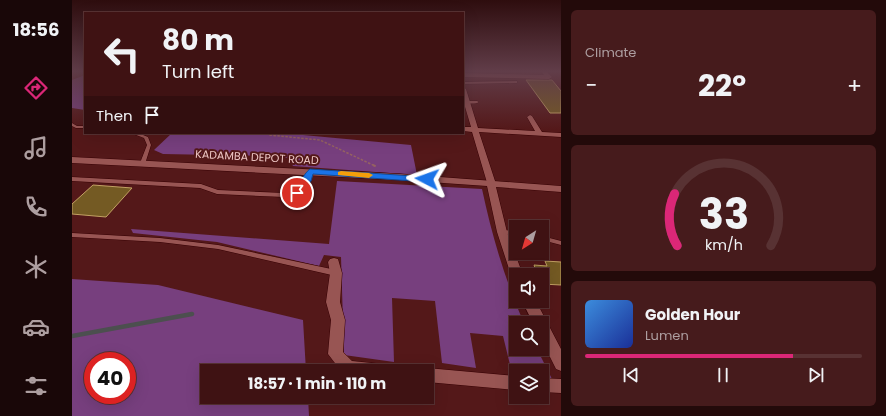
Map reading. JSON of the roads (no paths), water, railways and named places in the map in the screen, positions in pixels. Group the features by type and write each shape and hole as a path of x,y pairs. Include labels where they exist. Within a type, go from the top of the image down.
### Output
{"street":[{"path":"466,103 476,130 492,184 502,232 515,268"},
{"path":"530,117 540,134"},
{"path":"464,129 561,135"},
{"name":"KADAMBA DEPOT ROAD","path":"72,160 310,172 561,189"},
{"path":"335,268 333,302 338,320 335,354 344,364"},
{"path":"549,341 561,364"},
{"path":"434,376 509,381"},
{"path":"549,385 561,386"}],"lane":[{"path":"466,103 477,102"},
{"path":"72,124 74,128 84,127"},
{"path":"136,134 146,137 149,145 143,164"},
{"path":"72,179 201,186 217,192 284,196 297,193 306,181 310,172"},
{"path":"502,232 509,232"},
{"path":"72,235 160,240 218,247 335,268"},
{"path":"549,240 561,243"}],"waterway":[{"path":"72,336 192,314"}]}
